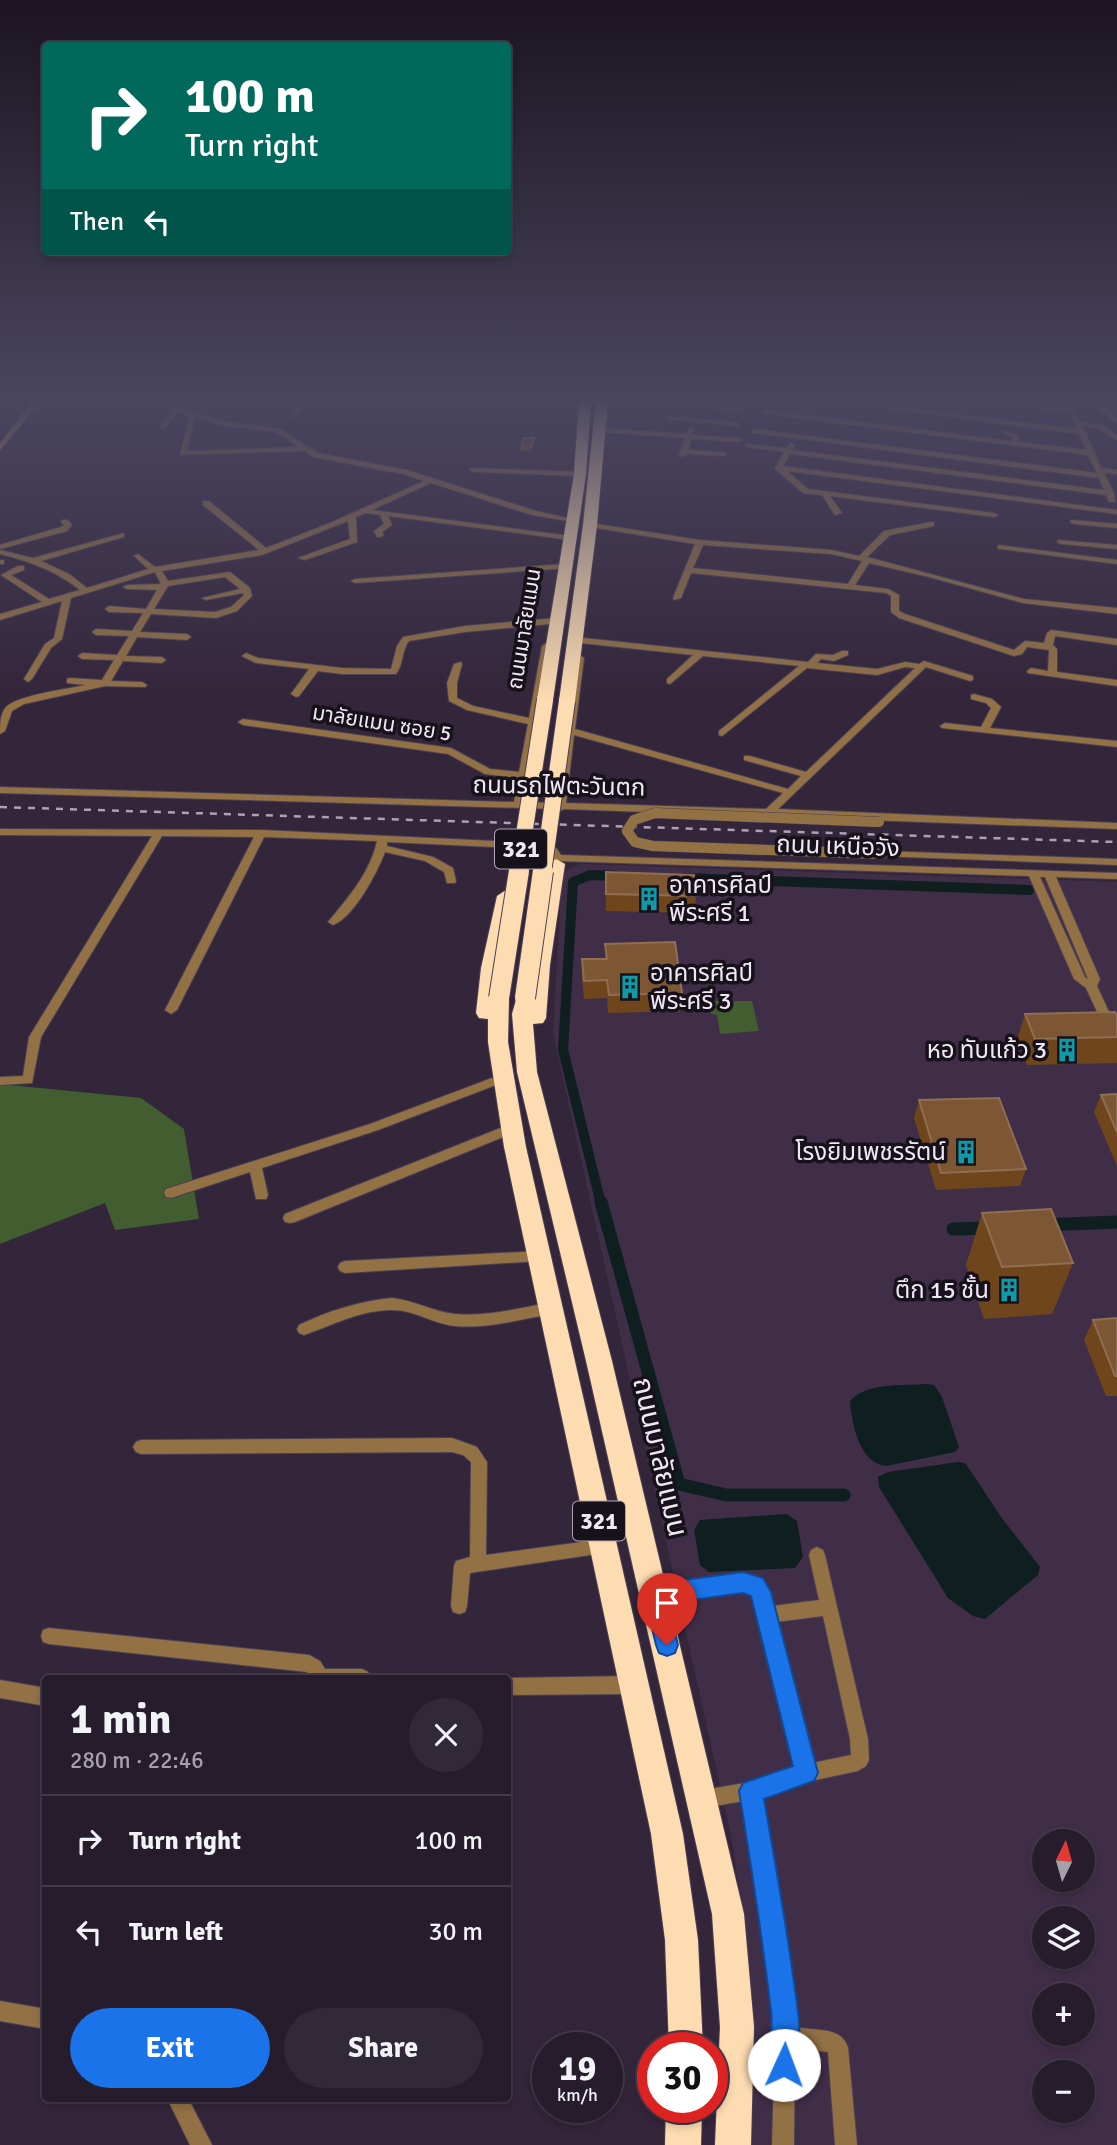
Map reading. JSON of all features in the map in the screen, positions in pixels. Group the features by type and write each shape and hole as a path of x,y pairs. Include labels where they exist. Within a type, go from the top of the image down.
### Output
{"highway":[{"name":"ถนนมาลัยแมน","path":"576,501 545,700 512,998 523,1040 527,1072 655,1594 728,1914 737,2027 733,2145"},
{"name":"ถนนมาลัยแมน","path":"593,501 578,640 512,998 498,1042 502,1078 667,1834 681,1909 686,2032"},
{"path":"515,854 491,968 486,1009 486,1044 522,1218 540,1252"},
{"path":"547,1150 548,1111 540,1069 536,1014 540,965 557,861"},
{"path":"683,2145 684,2123"}],"street":[{"path":"0,617 155,570 265,551 386,501"},
{"path":"497,501 535,513 573,520"},
{"path":"830,501 838,513"},
{"path":"877,501 994,515"},
{"path":"928,508 930,501"},
{"path":"1038,501 1117,512"},
{"path":"206,503 265,551"},
{"path":"365,511 570,538"},
{"path":"380,535 378,531 388,525 384,515"},
{"path":"302,558 354,540 352,517"},
{"path":"0,547 64,528 68,525 65,522"},
{"path":"1074,522 1117,526"},
{"path":"849,587 864,558 887,533 931,524"},
{"path":"590,525 700,542 785,547 864,558 1032,603 1117,611"},
{"path":"36,560 121,535"},
{"path":"677,598 700,542"},
{"path":"1061,542 1117,547"},
{"path":"1001,547 1117,562"},
{"path":"0,552 36,560 61,572 86,591"},
{"path":"138,555 155,570 163,586"},
{"path":"355,581 566,566"},
{"path":"20,568 5,575 48,602"},
{"path":"688,570 893,593 897,614 1014,653 1019,652 1025,644 1026,633"},
{"path":"127,587 163,586 227,574 247,590"},
{"path":"0,731 8,710 21,702 105,683 163,586"},
{"path":"206,598 247,590"},
{"path":"109,609 227,613 245,601 247,590"},
{"path":"28,680 48,646 58,639 67,597"},
{"path":"246,656 256,660 316,668 393,672 397,668 402,642 406,639 465,629 557,623"},
{"path":"517,806 547,644 557,623"},
{"path":"96,632 187,637"},
{"path":"1048,646 1050,634 1053,632 1117,642"},
{"path":"560,808 572,732 578,640 877,673 900,664 916,665"},
{"path":"1025,644 1053,649 1052,674"},
{"path":"722,733 819,656 834,658 845,653"},
{"path":"670,681 699,654"},
{"path":"82,656 162,660"},
{"path":"458,664 450,695 454,700 485,713 532,722"},
{"path":"769,812 924,664 970,678"},
{"path":"296,694 316,668"},
{"path":"1031,671 1117,683"},
{"path":"70,681 142,685"},
{"path":"974,697 989,701 996,707 984,730"},
{"name":"มาลัยแมน ซอย 5","path":"243,722 451,751 488,772 522,778 551,779 564,784"},
{"path":"945,726 1117,744"},
{"path":"572,732 789,792"},
{"path":"747,758 807,775"},
{"name":"ถนนรถไฟตะวันตก","path":"0,790 769,812 1117,826"},
{"path":"1003,821 970,825 654,813 636,818 631,822 628,831 635,842 653,846 1117,862"},
{"path":"0,832 261,833 515,854"},
{"path":"0,1081 28,1080 35,1037 159,833"},
{"path":"171,1010 261,833"},
{"path":"383,843 440,864 449,870 451,881"},
{"path":"333,922 343,915 383,843"},
{"name":"321","path":"538,846 552,850 557,861 548,870 536,872 524,870 515,854 538,846"},
{"name":"ถนน เหนือวัง","path":"557,861 1117,876"},
{"path":"1033,873 1080,979 1091,986 1117,1042"},
{"path":"1049,873 1094,979 1091,986"},
{"path":"172,1193 396,1120 492,1082"},
{"path":"290,1218 503,1132"},
{"path":"254,1167 261,1195"},
{"path":"345,1267 540,1252"},
{"path":"304,1329 330,1318 385,1305 400,1304 454,1320 481,1320 552,1308"},
{"path":"141,1447 452,1445 470,1450 476,1454 479,1462 478,1565"},
{"path":"459,1606 462,1566 605,1547"},
{"path":"703,1799 751,1791 806,1773 852,1765 860,1760 859,1739 817,1555"},
{"path":"655,1594 743,1582 755,1585 760,1592 806,1773"},
{"path":"766,1615 829,1607"},
{"path":"49,1636 309,1664 320,1675"},
{"path":"511,1686 634,1685"},
{"path":"0,1689 42,1696"},
{"path":"751,1791 772,1916 785,2032 783,2145"},
{"path":"0,2011 42,2018"},
{"path":"785,2032 803,2039 832,2041 838,2047 846,2145"},
{"path":"179,2102 201,2145"}],"shaded area":[{"path":"579,864 1117,882 1117,2145 752,2145 754,2018 746,1931 731,1835 553,1033 562,874"},
{"path":"934,1385 942,1397 959,1447 955,1452 886,1466 869,1458 859,1441 850,1401 875,1388"},
{"path":"965,1463 1001,1517 1040,1567 1038,1575 985,1619 973,1616 948,1598 879,1487 878,1477 888,1472"},
{"path":"787,1514 797,1521 803,1557 795,1568 709,1572 700,1565 694,1530 700,1520"}],"green space":[{"path":"709,1001 752,1001 759,1031 720,1034 717,1015 711,1014"},
{"path":"0,1084 141,1098 184,1129 199,1219 115,1230 105,1203 0,1244"}],"building":[{"path":"606,872 694,875 696,896 606,894"},
{"path":"675,942 682,993 609,995 607,980 584,981 582,959 607,959 605,944"},
{"path":"1115,1012 1117,1037 1035,1039 1025,1014"},
{"path":"1117,1094 1117,1132 1101,1095"},
{"name":"โรงยิมเพชรรัตน์","path":"999,1098 1026,1169 941,1173 919,1100"},
{"path":"1051,1209 1073,1263 1002,1267 982,1213"},
{"path":"1117,1318 1117,1376 1115,1376 1093,1320"}],"waterway":[{"path":"601,1204 563,1050 573,882 590,875 618,876"},
{"path":"683,878 1029,890"},
{"path":"601,1202 679,1484 726,1495 844,1495"},
{"path":"1043,1225 1117,1222"},
{"path":"953,1229 989,1228"}],"railway":[{"path":"0,807 1117,842"}],"place":[{"name":"อาคารศิลป์ พีระศรี 1","path":"649,899"},
{"name":"อาคารศิลป์ พีระศรี 3","path":"630,987"},
{"name":"หอ ทับแก้ว 3","path":"1067,1050"},
{"name":"โรงยิมเพชรรัตน์","path":"966,1152"},
{"name":"ตึก 15 ชั้น","path":"1009,1290"}],"route":[{"path":"667,1645 655,1594 743,1582 755,1585 760,1592 806,1773 751,1791 772,1916 786,2023 784,2065"}]}
